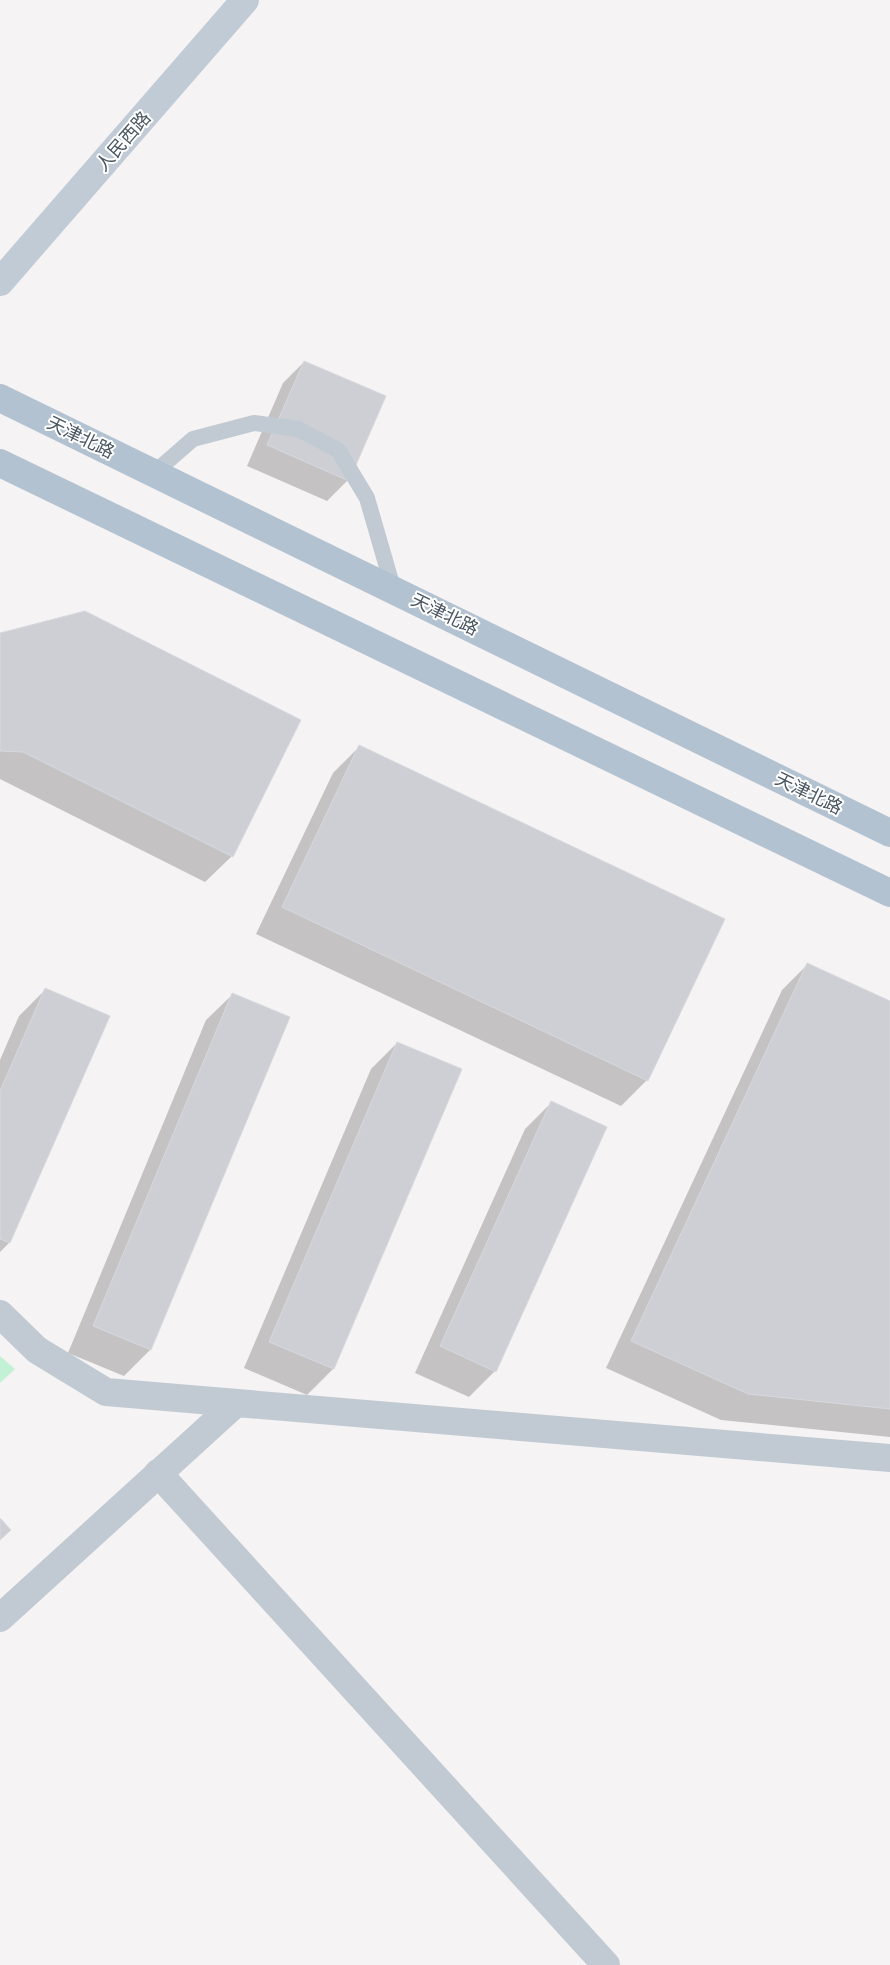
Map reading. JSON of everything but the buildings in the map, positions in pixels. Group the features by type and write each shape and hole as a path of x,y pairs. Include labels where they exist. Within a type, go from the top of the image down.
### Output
{"main road":[{"name":"人民西路","path":"0,282 245,0"},
{"name":"天津北路","path":"0,398 156,472 890,833"},
{"path":"0,463 890,893"}],"street":[{"path":"0,1314 37,1350 106,1392 890,1458"},
{"path":"0,1618 235,1404"},
{"path":"158,1473 606,1965"}],"lane":[{"path":"156,472 193,439 254,423 298,429 338,450 367,498 393,588"}],"green space":[{"path":"0,1356 15,1369 0,1383"}]}
